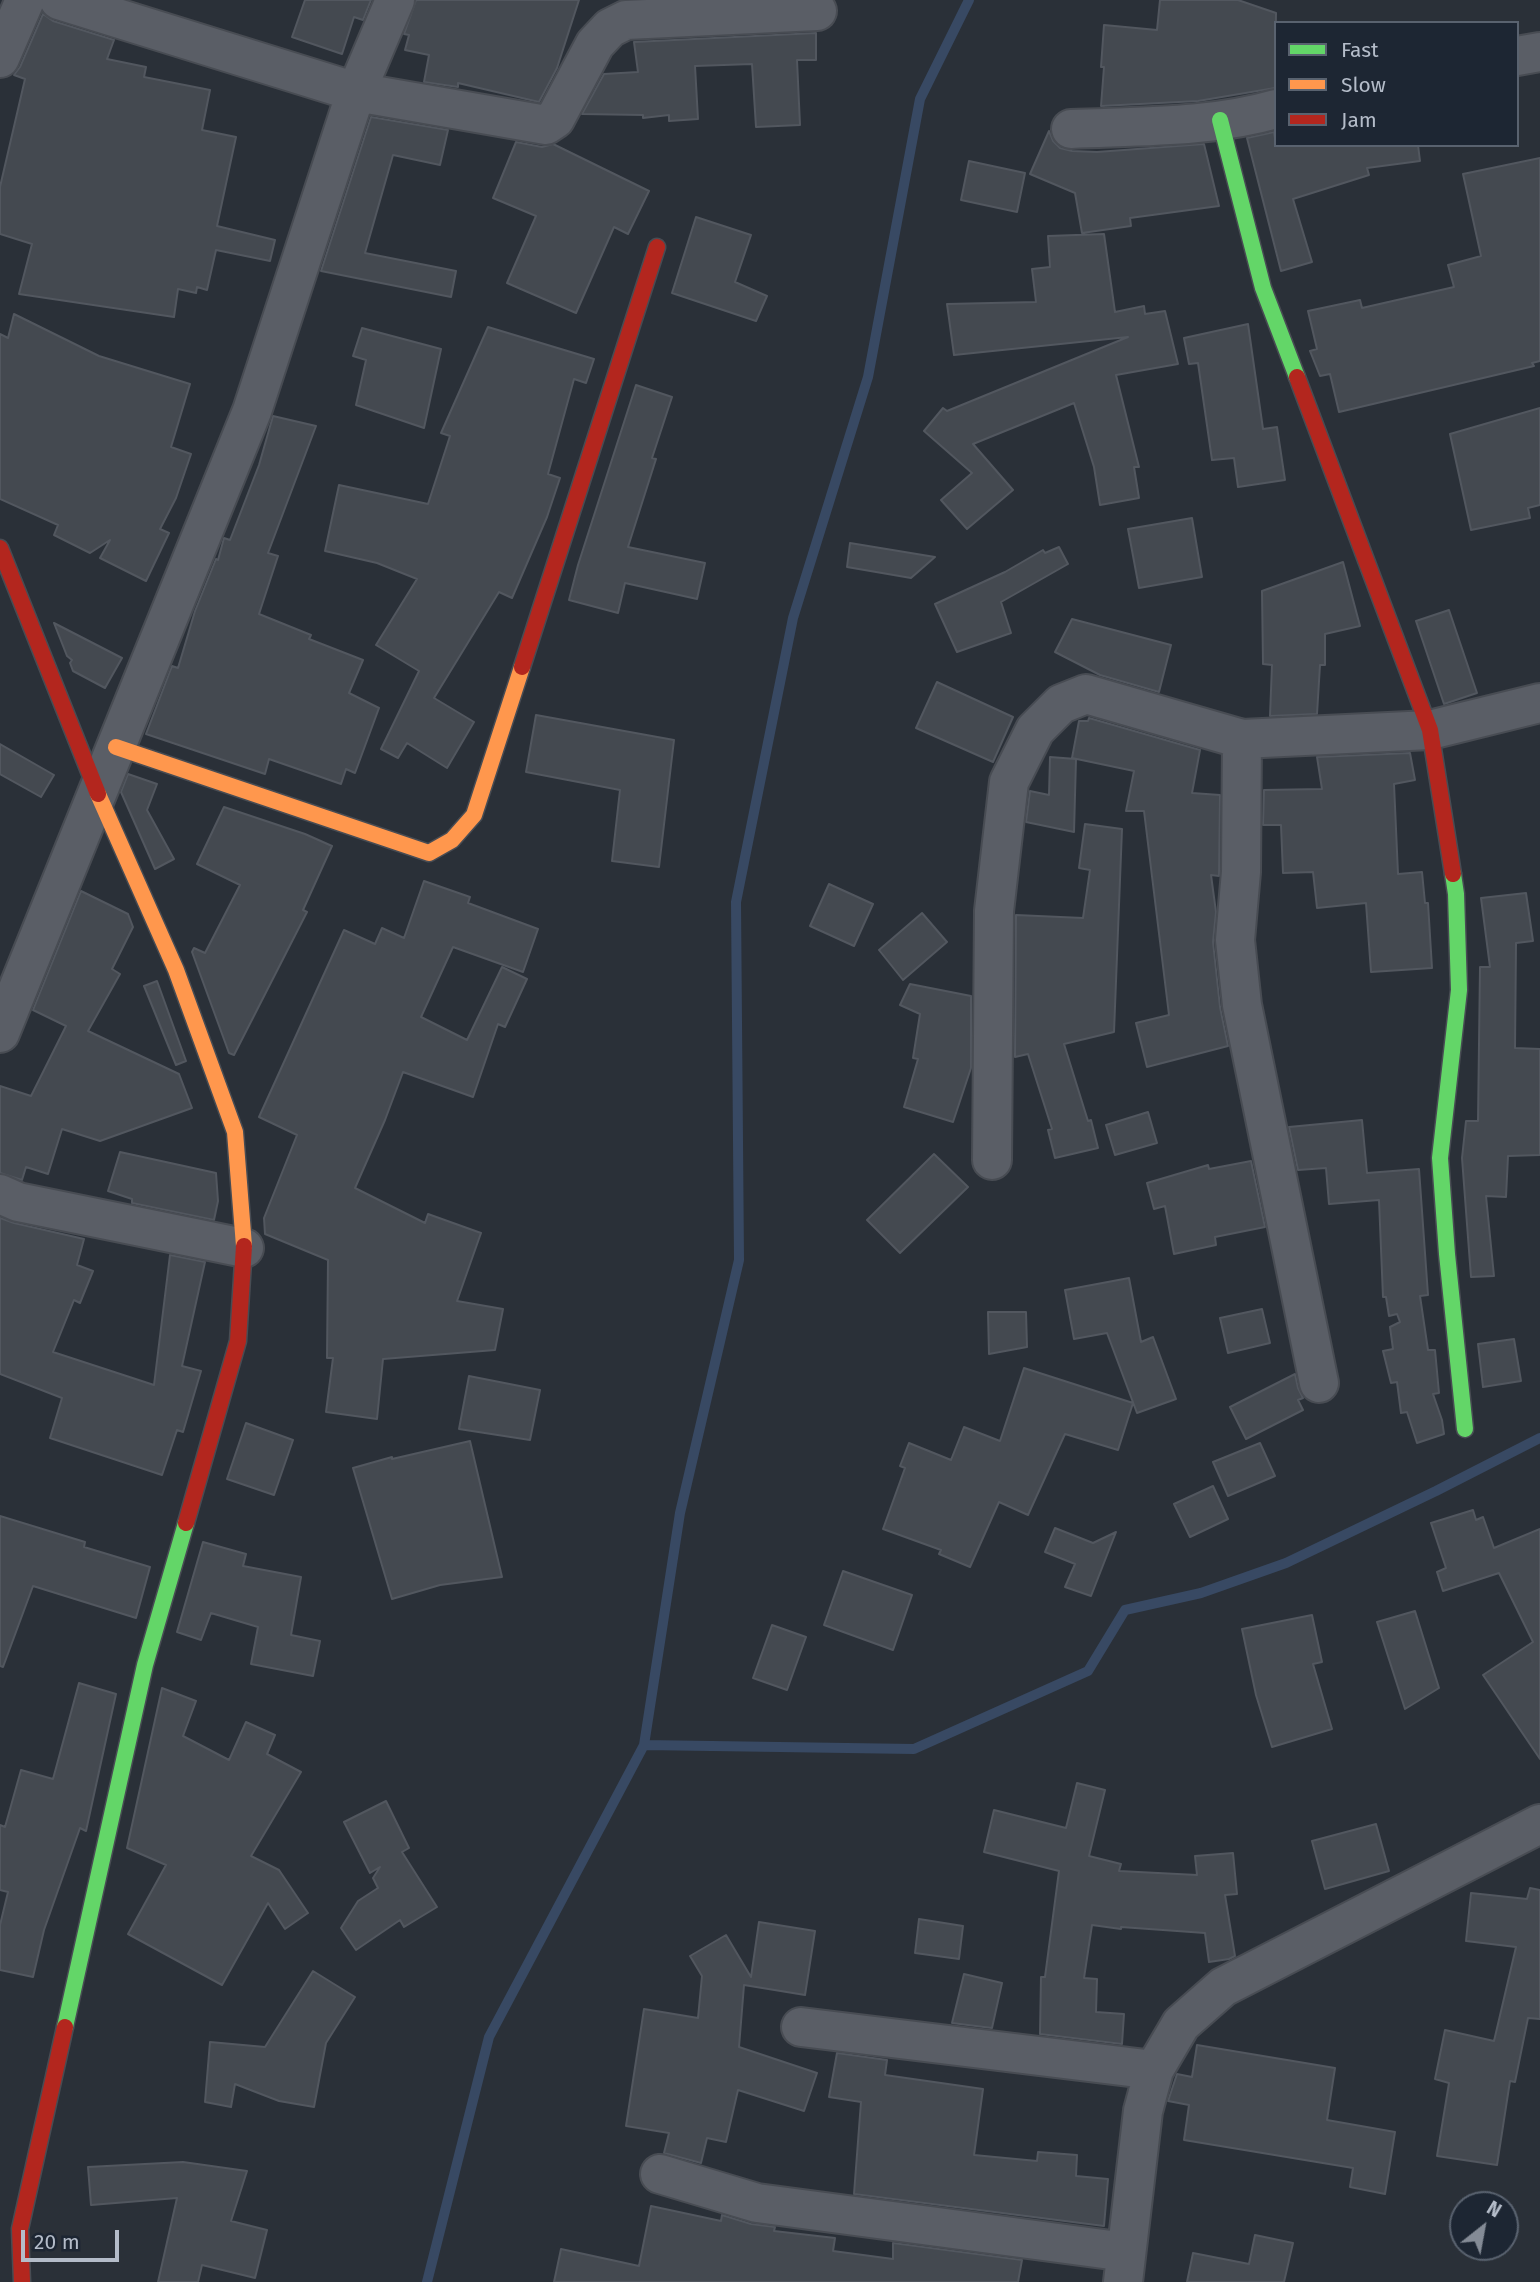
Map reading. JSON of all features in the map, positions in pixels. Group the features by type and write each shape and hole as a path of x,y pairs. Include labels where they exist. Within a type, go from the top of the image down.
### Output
{"street":[{"path":"0,58 25,0"},
{"path":"59,0 356,92 546,125 555,119 595,44 610,28 626,20 817,10"},
{"path":"0,1033 252,411 356,92 395,0"},
{"path":"1519,55 1540,52"},
{"path":"1072,129 1181,124 1251,116 1274,110"},
{"path":"1220,120 1263,288 1430,730 1456,894 1459,990 1440,1158 1465,1429"},
{"path":"116,747 429,853 452,840 474,815 657,247"},
{"path":"0,548 98,793 176,970 235,1132 244,1248 238,1341 145,1665 10,2224 22,2282"},
{"path":"992,1160 994,911 1009,782 1035,730 1061,704 1086,694 1242,739 1430,730 1540,703"},
{"path":"1242,739 1241,872 1235,940 1242,1005 1319,1383"},
{"path":"0,1194 18,1202 244,1248"},
{"path":"660,2174 757,2203 1124,2267 1143,2111 1154,2070 1181,2024 1223,1987 1540,1824"},
{"path":"801,2028 1154,2070"}],"building":[{"path":"305,0 371,0 363,20 354,17 342,54 292,37"},
{"path":"416,0 579,0 557,68 539,102 458,83 458,87 424,82 429,55 405,50 409,35 404,34"},
{"path":"1160,0 1238,0 1276,13 1274,88 1198,101 1101,106 1104,25 1157,30"},
{"path":"43,14 53,21 114,40 107,59 146,67 144,77 210,90 202,130 236,137 217,226 275,240 270,261 216,250 207,290 197,287 196,293 178,289 174,317 19,294 32,244 0,234 0,187 25,79 14,75"},
{"path":"816,33 816,60 797,60 800,125 756,127 752,64 695,66 698,119 669,121 669,115 643,118 643,115 582,114 604,74 638,72 634,42"},
{"path":"371,117 448,130 440,165 393,155 365,253 456,271 451,297 321,271"},
{"path":"1049,131 1060,148 1072,151 1097,152 1204,144 1219,206 1130,218 1131,226 1082,233 1075,193 1030,174"},
{"path":"1274,132 1274,147 1418,147 1420,161 1367,168 1369,175 1293,199 1312,262 1281,271 1247,138"},
{"path":"516,142 542,147 553,144 649,191 628,234 614,227 576,313 507,283 536,216 493,198"},
{"path":"1540,158 1540,361 1532,363 1534,366 1339,412 1330,374 1320,376 1310,351 1317,349 1308,311 1360,300 1362,308 1454,287 1448,265 1481,256 1463,174"},
{"path":"969,161 1025,173 1017,212 961,200"},
{"path":"696,217 751,235 735,282 767,296 756,321 672,293"},
{"path":"1104,234 1115,312 1144,306 1145,314 1165,311 1178,364 1116,375 1139,467 1134,467 1139,498 1100,505 1094,467 1074,403 973,444 1013,490 967,529 941,500 972,473 924,431 943,408 947,411 1128,337 954,355 947,304 1036,302 1032,269 1050,267 1048,236"},
{"path":"14,314 99,356 190,384 171,447 191,454 176,498 160,529 169,533 146,581 100,558 110,540 90,553 54,535 58,525 0,499 0,334 8,338"},
{"path":"1248,324 1263,429 1277,427 1285,480 1238,487 1234,458 1212,460 1198,363 1189,364 1184,338"},
{"path":"488,327 594,359 586,383 574,379 548,474 560,478 547,517 512,598 499,592 434,698 474,722 447,768 407,743 398,758 381,749 419,671 376,645 417,579 377,563 325,551 339,485 428,504 450,436 441,433"},
{"path":"362,328 441,349 424,428 356,405 366,360 353,356"},
{"path":"636,385 672,397 628,547 705,563 697,599 625,583 618,613 569,600"},
{"path":"1540,408 1540,505 1528,508 1530,518 1471,530 1450,434"},
{"path":"273,416 316,426 268,553 278,556 259,614 311,635 309,639 363,660 349,693 379,708 355,773 346,769 341,784 269,759 265,774 146,734 172,666 178,668 195,611 216,559 218,560 224,538 230,540 259,465"},
{"path":"1192,518 1202,577 1139,588 1128,529"},
{"path":"850,543 935,557 911,578 847,567"},
{"path":"1059,547 1068,564 1001,602 1011,633 957,652 935,604 1005,572 1043,550 1045,553"},
{"path":"1343,562 1360,626 1325,634 1325,665 1320,665 1317,714 1270,716 1272,665 1263,664 1262,591"},
{"path":"1449,610 1477,693 1444,704 1416,621"},
{"path":"1072,619 1171,645 1159,692 1100,675 1055,652"},
{"path":"54,623 122,658 105,688 73,671 70,663 72,660 67,656"},
{"path":"937,682 1013,717 993,762 916,728"},
{"path":"536,715 674,740 659,867 612,861 620,790 526,772"},
{"path":"1089,718 1200,750 1192,793 1220,795 1219,876 1211,875 1216,912 1213,942 1220,1007 1228,1046 1147,1067 1136,1023 1169,1015 1144,811 1126,811 1134,771 1072,758 1079,721 1088,721"},
{"path":"0,744 54,775 41,797 0,774"},
{"path":"1410,753 1415,780 1394,784 1398,874 1422,872 1425,903 1428,903 1432,968 1371,972 1366,903 1317,908 1313,872 1283,873 1281,825 1263,825 1264,790 1322,789 1317,757"},
{"path":"1050,757 1076,759 1074,832 1026,822 1030,791 1049,795"},
{"path":"128,774 157,784 147,810 174,859 155,869 121,792"},
{"path":"224,807 305,834 332,846 303,910 307,912 234,1055 229,1053 192,952 194,948 205,953 240,885 197,864"},
{"path":"1085,824 1122,829 1114,1032 1064,1044 1098,1148 1055,1158 1048,1130 1052,1129 1028,1054 1015,1057 1016,915 1083,918 1090,870 1079,868"},
{"path":"424,881 470,897 468,903 538,929 523,972 453,947 421,1017 467,1040 502,967 527,979 505,1027 498,1024 473,1097 403,1072 355,1188 425,1223 428,1214 481,1233 457,1301 503,1309 495,1350 383,1359 377,1419 326,1412 333,1358 327,1358 328,1260 265,1234 264,1218 297,1135 259,1117 344,930 375,944 382,928 404,938"},
{"path":"829,884 873,904 854,946 810,926"},
{"path":"81,891 128,914 133,927 112,969 120,974 88,1031 179,1074 192,1108 100,1141 62,1129 48,1174 26,1167 22,1180 0,1173 0,1086 31,1096 66,1026 33,1010"},
{"path":"1526,893 1533,941 1516,943 1515,1048 1540,1049 1540,1155 1508,1156 1506,1197 1486,1196 1494,1276 1471,1277 1462,1158 1466,1121 1478,1121 1480,967 1490,967 1481,898"},
{"path":"922,913 947,942 903,980 879,950"},
{"path":"157,981 186,1061 176,1065 144,986"},
{"path":"910,984 971,996 971,1068 953,1122 904,1107 918,1059 913,1058 920,1014 900,1005"},
{"path":"1148,1112 1157,1143 1115,1155 1106,1125"},
{"path":"1362,1120 1367,1173 1419,1169 1428,1295 1420,1296 1428,1350 1435,1350 1439,1393 1433,1394 1444,1434 1417,1443 1407,1412 1401,1413 1397,1382 1391,1383 1383,1351 1393,1349 1390,1327 1400,1322 1397,1314 1389,1316 1386,1297 1383,1297 1379,1200 1329,1204 1326,1168 1298,1170 1289,1127"},
{"path":"120,1152 216,1173 218,1201 214,1220 132,1203 132,1199 108,1191"},
{"path":"934,1154 968,1187 900,1253 867,1220"},
{"path":"1251,1161 1265,1227 1215,1237 1216,1245 1174,1254 1165,1206 1154,1209 1147,1183 1208,1165 1209,1169"},
{"path":"0,1218 84,1239 77,1265 93,1271 80,1303 74,1300 53,1352 154,1385 170,1255 205,1262 182,1366 201,1371 183,1432 177,1430 162,1475 50,1438 62,1398 0,1374"},
{"path":"1129,1278 1141,1342 1153,1337 1176,1399 1137,1413 1107,1333 1074,1339 1065,1290"},
{"path":"1262,1309 1270,1343 1228,1353 1220,1318"},
{"path":"988,1312 1026,1312 1027,1347 989,1354"},
{"path":"1514,1339 1521,1381 1483,1387 1478,1344"},
{"path":"1024,1368 1133,1403 1118,1450 1065,1434 1028,1515 999,1502 970,1567 939,1554 941,1550 883,1529 905,1468 900,1466 909,1443 951,1460 964,1427 1000,1441"},
{"path":"1295,1374 1303,1398 1298,1400 1303,1410 1246,1439 1230,1407"},
{"path":"469,1376 540,1390 530,1440 459,1429"},
{"path":"246,1423 293,1440 274,1495 227,1479"},
{"path":"470,1441 502,1577 440,1585 392,1599 353,1468"},
{"path":"1260,1443 1275,1476 1228,1496 1213,1462"},
{"path":"1213,1486 1228,1519 1190,1537 1174,1504"},
{"path":"1473,1510 1476,1520 1483,1517 1494,1548 1540,1529 1540,1759 1483,1675 1533,1642 1499,1573 1443,1591 1437,1572 1446,1568 1431,1523"},
{"path":"0,1516 85,1542 84,1547 150,1567 136,1618 33,1586 3,1667 0,1666"},
{"path":"1055,1528 1093,1543 1116,1532 1091,1596 1065,1587 1075,1564 1045,1552"},
{"path":"203,1542 246,1554 243,1566 301,1577 291,1635 320,1641 313,1676 251,1664 258,1627 211,1613 201,1640 177,1632"},
{"path":"843,1571 912,1595 893,1650 824,1625"},
{"path":"1415,1611 1439,1688 1405,1709 1377,1622"},
{"path":"1312,1615 1322,1662 1313,1664 1332,1729 1272,1747 1256,1695 1242,1629"},
{"path":"772,1625 806,1637 787,1690 753,1678"},
{"path":"79,1683 116,1694 86,1831 80,1828 44,1930 33,1977 0,1970 0,1925 8,1892 0,1890 0,1825 5,1827 21,1770 53,1779"},
{"path":"162,1688 196,1701 183,1736 229,1760 246,1722 275,1735 267,1754 301,1772 251,1856 279,1870 308,1913 285,1929 268,1903 222,1985 128,1934 166,1865 127,1848"},
{"path":"1077,1783 1105,1790 1089,1856 1121,1864 1119,1871 1197,1875 1195,1856 1233,1853 1237,1894 1225,1895 1235,1956 1209,1962 1205,1933 1092,1925 1084,1978 1097,1979 1096,2012 1124,2014 1122,2044 1040,2034 1041,1977 1045,1977 1059,1871 984,1852 994,1810 1066,1828"},
{"path":"386,1801 409,1848 402,1852 437,1907 404,1927 400,1920 356,1950 341,1928 358,1901 378,1888 373,1878 380,1867 370,1873 344,1822"},
{"path":"1376,1824 1389,1871 1325,1889 1312,1841"},
{"path":"1530,1888 1540,1890 1540,2019 1528,2018 1515,2082 1510,2081 1497,2165 1437,2156 1449,2083 1435,2079 1445,2030 1494,2041 1516,1947 1466,1941 1471,1893 1527,1899"},
{"path":"919,1919 963,1926 959,1959 915,1953"},
{"path":"759,1922 815,1931 805,1995 744,1985 739,2047 817,2073 804,2111 738,2090 726,2142 707,2138 701,2163 664,2153 669,2133 626,2126 644,2009 698,2018 702,1976 690,1956 726,1935 751,1977"},
{"path":"313,1971 355,1997 326,2043 314,2107 279,2101 235,2084 231,2107 205,2102 210,2042 265,2047"},
{"path":"964,1974 1002,1983 992,2028 952,2023"},
{"path":"1197,2045 1335,2068 1327,2120 1395,2132 1385,2194 1350,2187 1353,2168 1184,2140 1189,2105 1168,2101 1177,2074 1192,2077"},
{"path":"837,2053 887,2060 885,2075 983,2089 974,2155 1037,2161 1038,2152 1077,2155 1076,2176 1108,2179 1104,2226 854,2194 861,2102 829,2097"},
{"path":"183,2162 247,2171 231,2221 267,2230 255,2278 202,2265 198,2282 158,2282 177,2198 91,2205 88,2167"},
{"path":"651,2206 721,2221 722,2215 751,2224 775,2227 774,2231 835,2238 833,2251 893,2259 893,2243 1022,2260 1018,2282 554,2282 561,2249 639,2266"},
{"path":"1255,2235 1293,2243 1284,2282 1187,2282 1193,2253 1249,2264"}],"waterway":[{"path":"427,2282 489,2037 644,1745 680,1513 739,1260 736,902 793,618 868,377 920,99 969,0"},
{"path":"644,1745 914,1749 1088,1671 1125,1610 1201,1593 1286,1563 1540,1438"}],"traffic: fast":[{"path":"1220,120 1263,288 1297,377"},
{"path":"1453,874 1459,990 1440,1158 1465,1429"},
{"path":"65,2027 145,1665 186,1523"}],"traffic: slow":[{"path":"116,747 429,853 452,840 474,815 522,667"},
{"path":"98,794 176,970 235,1132 244,1246"}],"traffic: jam":[{"path":"522,667 657,247"},
{"path":"1297,377 1430,730 1453,874"},
{"path":"0,548 98,794"},
{"path":"186,1523 238,1341 244,1246"},
{"path":"22,2282 20,2229 65,2027"}]}
